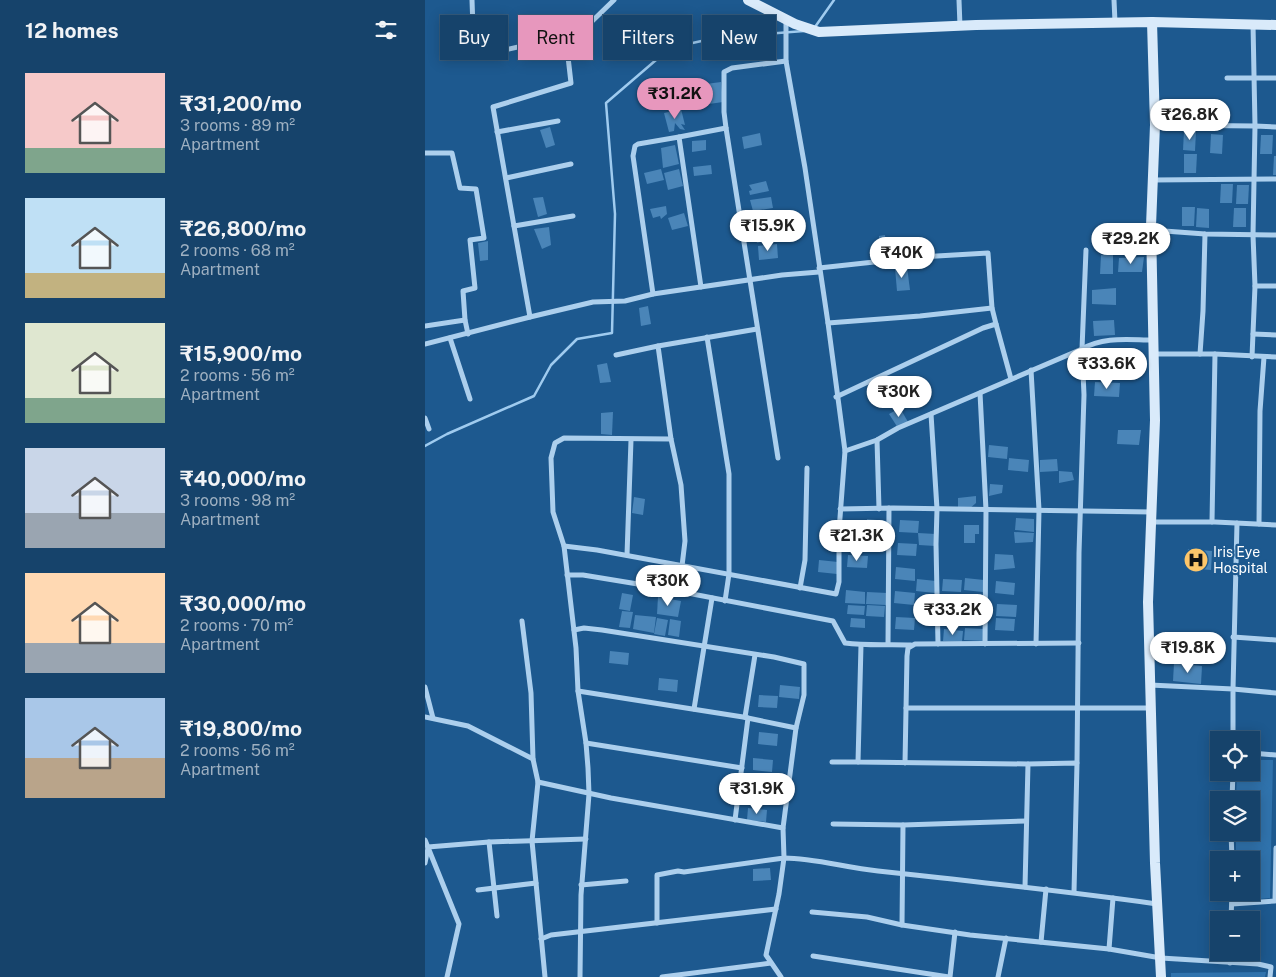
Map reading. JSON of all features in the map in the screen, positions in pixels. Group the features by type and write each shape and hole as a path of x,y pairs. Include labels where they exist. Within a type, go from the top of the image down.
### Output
{"street":[{"path":"472,0 474,57 518,47"},
{"path":"593,21 614,0"},
{"path":"749,0 789,24 819,32 960,26 1152,22 1276,25"},
{"path":"959,0 960,26"},
{"path":"1115,0 1115,23"},
{"path":"1152,22 1155,125 1151,230 1155,420 1148,602 1161,977"},
{"path":"1252,357 1255,286 1253,235 1255,78 1253,23"},
{"path":"564,546 627,555 836,594 839,582 840,509 845,451 805,168 786,61 786,39 789,24"},
{"path":"530,317 493,107 571,83 568,60"},
{"path":"778,458 726,128 724,72 732,68 786,61"},
{"path":"1227,78 1276,78"},
{"path":"497,132 558,121"},
{"path":"1155,125 1276,126"},
{"path":"653,294 633,150 638,144 726,128"},
{"path":"679,137 701,287"},
{"path":"425,153 452,152 460,188 476,189 484,238 470,240 475,288 463,291 468,334"},
{"path":"506,178 571,164"},
{"path":"1153,180 1276,179"},
{"path":"514,226 573,216"},
{"path":"1151,230 1205,234 1276,235"},
{"path":"1200,354 1205,234"},
{"path":"1074,892 1080,510 1084,395 1082,349 1086,250"},
{"path":"425,344 593,302 625,301 653,294 920,256 988,253 993,308 1011,379"},
{"path":"1255,286 1276,286"},
{"path":"828,323 993,308"},
{"path":"425,326 465,320"},
{"path":"836,397 983,328 996,324"},
{"path":"616,355 757,329"},
{"path":"1253,334 1276,335"},
{"path":"707,337 729,474 729,574 725,601"},
{"path":"450,338 470,399"},
{"path":"845,451 877,440 898,428 1093,343 1104,340 1153,340"},
{"path":"658,346 671,439 681,485 685,541 683,566"},
{"path":"1153,354 1215,354 1276,357"},
{"path":"1212,522 1215,354"},
{"path":"1259,524 1260,411 1264,357"},
{"path":"1031,370 1039,510 1036,644"},
{"path":"980,393 985,510 985,644"},
{"path":"931,414 937,509 937,644"},
{"path":"425,418 429,429"},
{"path":"580,977 581,885 589,794 586,743 577,690 574,630 564,546 553,512 551,458 555,443 563,438 671,439"},
{"path":"627,555 631,440"},
{"path":"877,440 879,509"},
{"path":"800,588 805,560 807,468"},
{"path":"888,644 889,508"},
{"path":"840,509 1080,510 1212,522 1276,525"},
{"path":"1233,731 1233,637 1237,523"},
{"path":"567,575 583,575 833,621 845,644 1079,643"},
{"path":"694,709 712,598"},
{"path":"523,621 531,693 533,759 538,782 532,840 545,977"},
{"path":"574,630 584,628 704,646 804,664 804,695 796,728 783,828 784,858 766,955 781,977"},
{"path":"1233,637 1276,640"},
{"path":"858,762 861,645"},
{"path":"905,763 908,648 911,645"},
{"path":"735,820 755,655"},
{"path":"1150,685 1276,693"},
{"path":"425,687 433,718"},
{"path":"577,690 796,728"},
{"path":"906,708 1151,708"},
{"path":"425,717 468,726 533,759"},
{"path":"586,743 742,768"},
{"path":"1260,754 1276,755"},
{"path":"832,762 1077,763"},
{"path":"1025,887 1028,764"},
{"path":"538,782 589,794 783,828"},
{"path":"833,824 1026,821"},
{"path":"902,925 901,873 903,824"},
{"path":"428,847 489,842 586,839"},
{"path":"425,840 459,924 447,977"},
{"path":"489,842 497,916"},
{"path":"425,863 428,847"},
{"path":"1232,911 1232,904 1275,901 1276,848"},
{"path":"657,923 657,875 784,858 802,858 858,868 1074,892 1157,904"},
{"path":"581,885 626,881"},
{"path":"478,890 536,883"},
{"path":"1041,942 1046,889"},
{"path":"1109,950 1113,898"},
{"path":"541,939 551,935 776,909"},
{"path":"812,912 864,917 902,925 1161,958 1273,966 1271,977"},
{"path":"813,956 950,977 955,932"},
{"path":"998,977 1006,938"},
{"path":"662,977 771,963"}],"shaded area":[{"path":"1260,760 1273,760 1270,898 1260,899 1260,851 1236,851 1236,841 1260,841 1260,791 1236,791 1237,781 1260,781"},
{"path":"1266,972 1265,977 1171,977 1171,973"}],"building":[{"path":"721,82 723,102 709,104 706,84"},
{"path":"681,109 685,125 681,124 685,130 680,129 675,123 674,131 669,132 664,113"},
{"path":"550,127 555,145 546,148 540,130"},
{"path":"1184,131 1196,131 1195,151 1183,150"},
{"path":"760,133 762,145 744,149 742,137"},
{"path":"1211,134 1223,135 1222,154 1210,153"},
{"path":"1261,135 1273,135 1272,154 1260,154"},
{"path":"706,140 706,150 692,152 692,141"},
{"path":"675,145 679,164 663,168 661,148"},
{"path":"1184,154 1197,154 1196,173 1184,173"},
{"path":"1274,156 1276,156 1276,175 1273,175"},
{"path":"711,165 712,174 694,176 693,167"},
{"path":"661,169 664,180 647,184 644,173"},
{"path":"679,169 683,186 668,190 664,173"},
{"path":"766,181 769,191 750,195 749,191 752,190 749,185"},
{"path":"1221,184 1233,184 1232,203 1220,203"},
{"path":"1237,185 1249,185 1248,204 1236,204"},
{"path":"543,197 547,214 538,217 533,198"},
{"path":"771,197 773,208 753,211 750,200"},
{"path":"666,206 667,214 661,219 660,216 653,218 650,209"},
{"path":"1182,207 1195,207 1194,226 1182,226"},
{"path":"1197,208 1209,209 1209,228 1196,227"},
{"path":"1234,208 1246,208 1246,227 1233,227"},
{"path":"772,212 774,223 755,227 753,216"},
{"path":"684,213 688,226 672,230 668,218"},
{"path":"549,227 551,245 542,249 534,229"},
{"path":"773,227 776,239 757,243 754,232"},
{"path":"885,235 886,247 879,248 879,236"},
{"path":"488,241 488,260 480,261 478,243"},
{"path":"777,244 778,258 759,260 758,246"},
{"path":"1101,255 1113,255 1113,274 1100,274"},
{"path":"1144,257 1142,272 1118,272 1119,258"},
{"path":"907,267 910,290 897,291 895,268"},
{"path":"1116,288 1116,305 1092,304 1092,290"},
{"path":"648,306 651,324 641,326 639,308"},
{"path":"1114,320 1115,335 1094,336 1093,321"},
{"path":"607,363 611,382 600,383 597,365"},
{"path":"1095,382 1120,383 1119,397 1094,396"},
{"path":"900,408 908,422 898,428 889,414"},
{"path":"613,412 612,435 601,434 601,413"},
{"path":"1118,430 1141,430 1139,445 1117,444"},
{"path":"989,445 1008,447 1007,459 988,457"},
{"path":"1009,458 1029,460 1028,472 1008,470"},
{"path":"1057,459 1058,471 1040,472 1040,460"},
{"path":"1059,471 1072,472 1074,480 1059,483"},
{"path":"990,484 1003,485 1002,493 989,496"},
{"path":"976,496 976,503 968,510 958,507 958,498"},
{"path":"634,497 645,499 643,515 632,513"},
{"path":"1016,518 1034,519 1034,532 1015,530"},
{"path":"867,519 887,521 886,533 866,532"},
{"path":"900,520 919,521 918,533 899,532"},
{"path":"964,525 979,525 979,534 975,534 975,543 964,543"},
{"path":"1014,532 1034,533 1033,542 1015,543"},
{"path":"918,533 936,534 935,546 919,545"},
{"path":"851,535 866,535 867,543 851,542"},
{"path":"898,543 917,544 916,556 897,555"},
{"path":"1188,549 1212,551 1211,570 1186,568"},
{"path":"995,554 1013,555 1015,568 994,570"},
{"path":"848,555 868,556 867,568 847,567"},
{"path":"819,560 838,562 837,574 818,572"},
{"path":"896,567 915,569 915,581 895,579"},
{"path":"965,578 984,580 983,592 964,590"},
{"path":"917,579 936,581 935,593 916,591"},
{"path":"943,579 962,580 961,592 942,591"},
{"path":"996,581 1015,583 1014,595 995,593"},
{"path":"846,590 865,592 865,604 845,603"},
{"path":"895,591 915,593 914,605 894,603"},
{"path":"867,592 887,593 886,605 866,604"},
{"path":"622,593 633,595 630,611 619,609"},
{"path":"658,597 681,601 678,617 657,614"},
{"path":"917,603 937,605 936,617 916,615"},
{"path":"997,604 1017,605 1016,617 996,616"},
{"path":"848,605 865,606 864,615 847,614"},
{"path":"867,605 885,606 884,617 866,616"},
{"path":"622,611 633,612 630,628 619,627"},
{"path":"635,615 656,617 654,633 633,629"},
{"path":"896,617 915,618 914,630 895,629"},
{"path":"657,618 668,620 665,636 654,634"},
{"path":"851,618 865,619 865,628 850,627"},
{"path":"996,618 1015,619 1014,631 995,630"},
{"path":"670,619 681,621 679,637 668,635"},
{"path":"965,628 984,629 983,641 964,640"},
{"path":"944,629 963,631 962,642 943,641"},
{"path":"610,651 629,653 628,665 609,663"},
{"path":"1174,663 1202,666 1201,684 1173,681"},
{"path":"659,678 678,680 677,692 658,690"},
{"path":"780,685 800,687 799,699 779,697"},
{"path":"759,695 778,696 777,708 758,707"},
{"path":"759,732 778,734 777,746 758,744"},
{"path":"753,758 773,760 772,772 753,770"},
{"path":"748,808 767,810 766,822 747,820"},
{"path":"770,868 771,880 753,881 753,869"}],"waterway":[{"path":"815,27 834,0"},
{"path":"425,446 447,434 534,396 551,365 577,339 612,333 615,214 606,103 670,48 715,38 804,31"}],"place":[{"name":"Iris Eye Hospital","path":"1196,560"}]}
